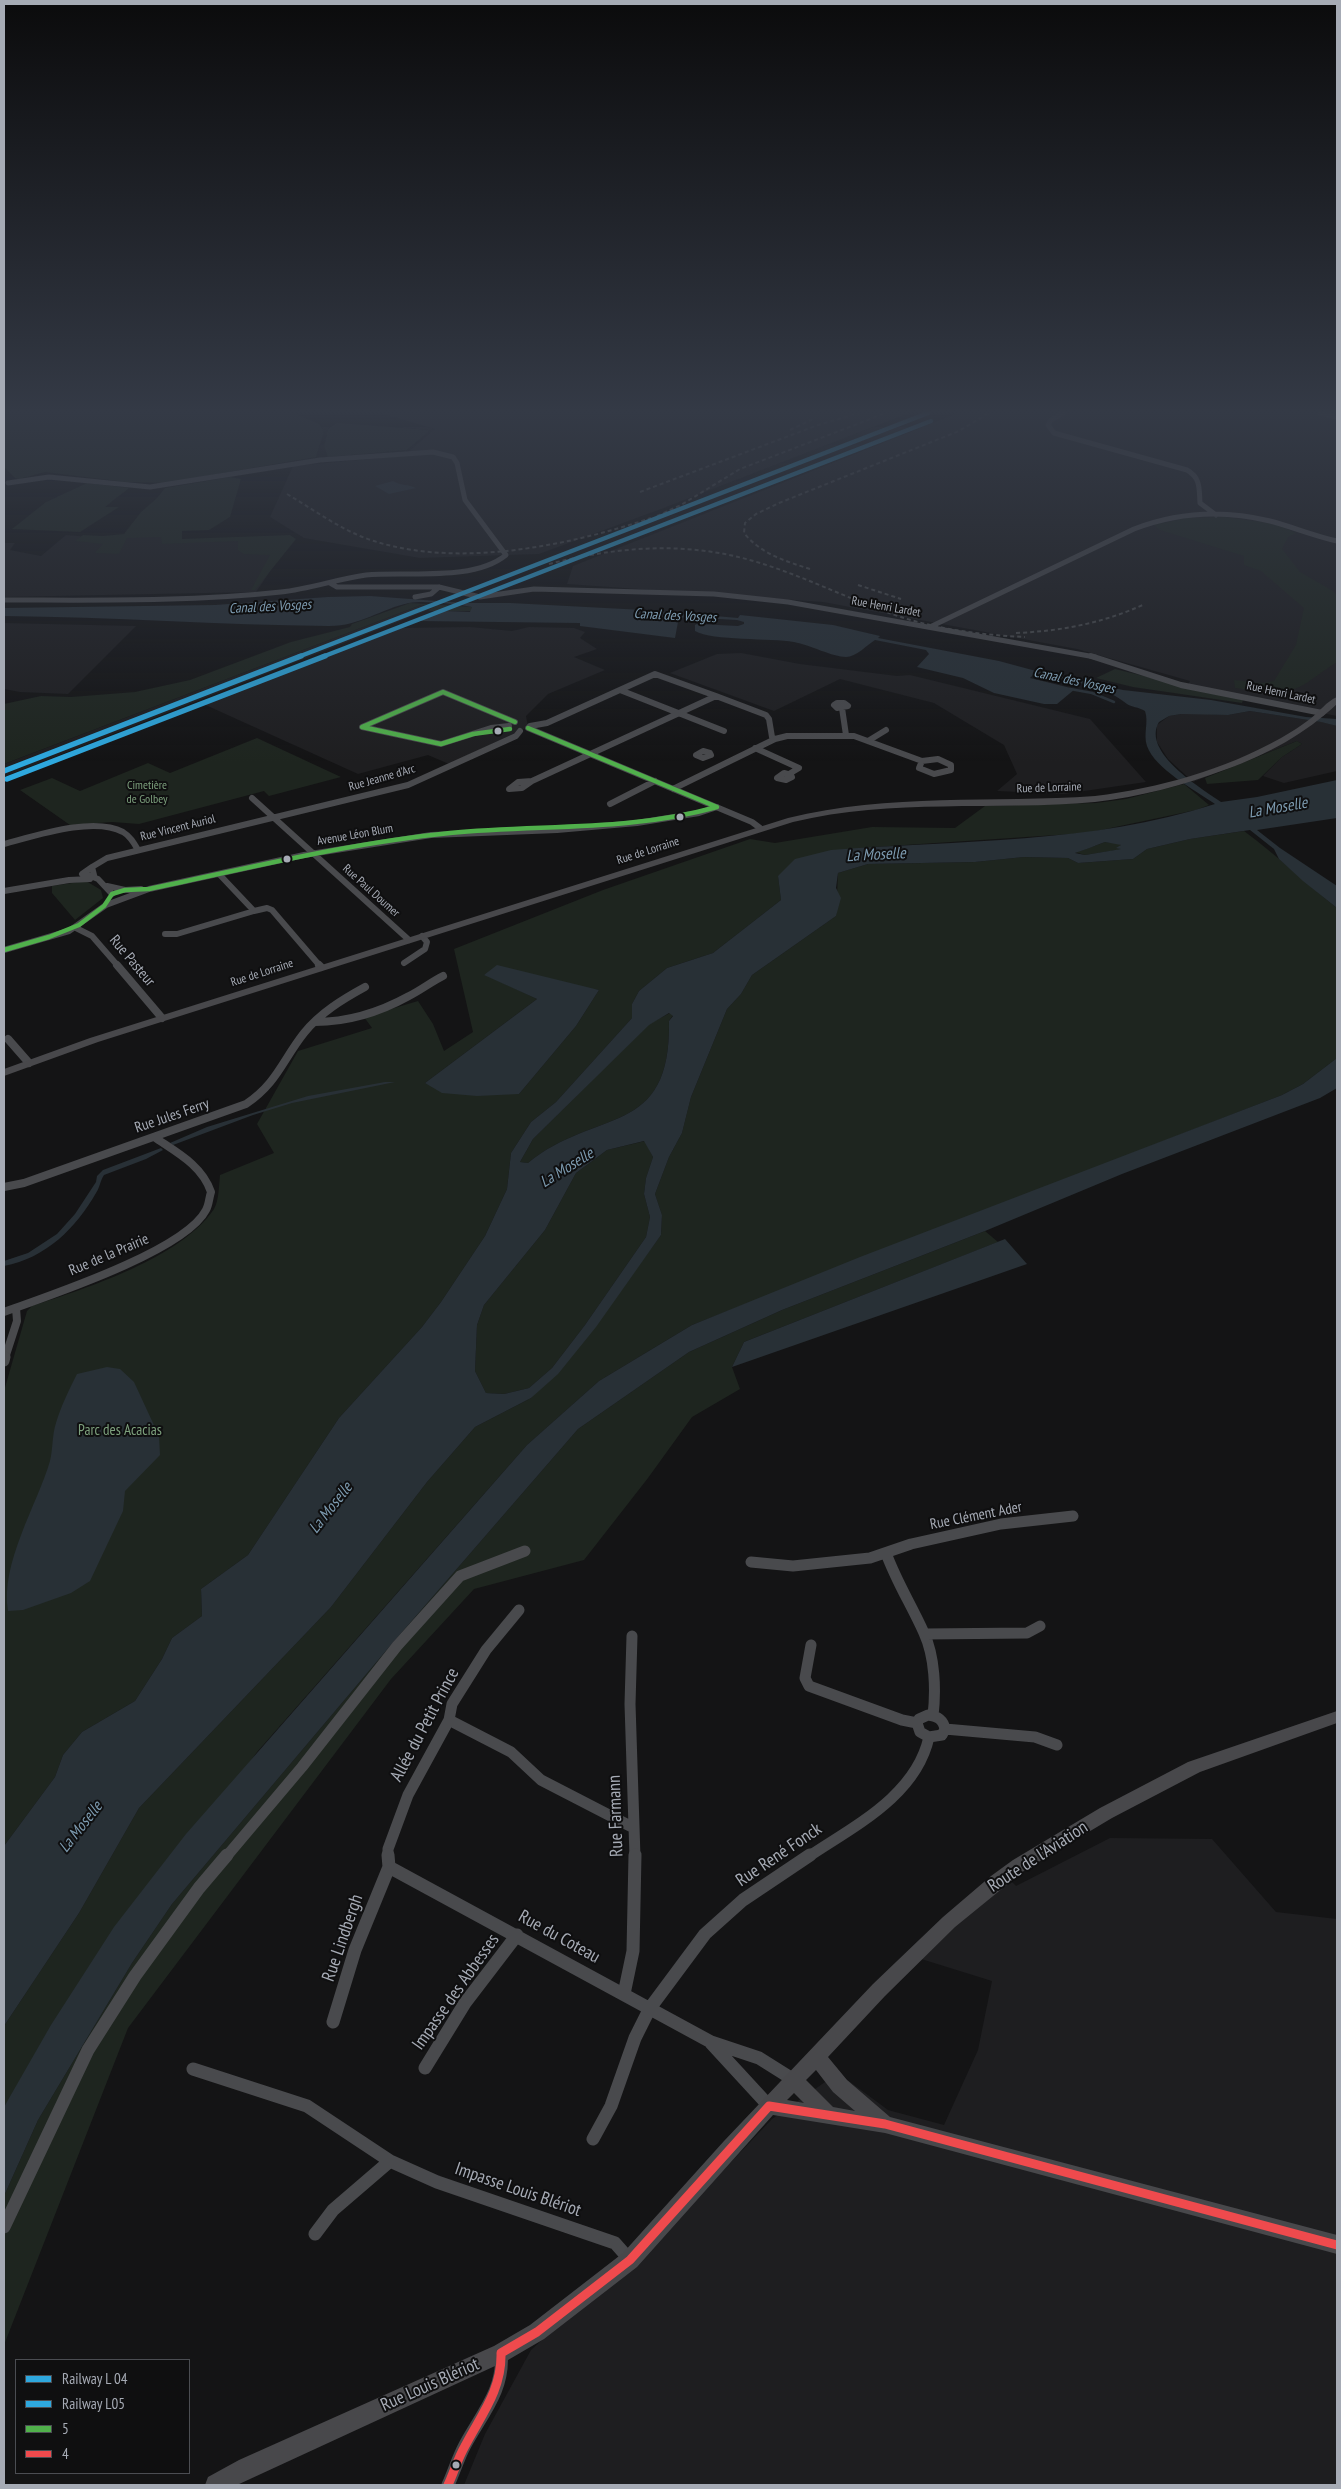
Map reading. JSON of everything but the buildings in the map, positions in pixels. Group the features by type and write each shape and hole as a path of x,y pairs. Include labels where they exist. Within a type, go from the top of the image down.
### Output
{"main road":[{"path":"1321,714 1337,700"},
{"name":"Rue de Lorraine","path":"4,1073 162,1018 760,828 845,809 917,804 1081,800 1116,796 1169,784 1202,774 1277,744 1311,723 1321,714"},
{"name":"Route de l'Aviation","path":"769,2106 879,1990 949,1922 1019,1865 1106,1813 1194,1767 1337,1717"},
{"path":"816,2056 840,2086 885,2124"},
{"path":"794,2080 827,2114"},
{"path":"769,2106 885,2124 1337,2245"},
{"name":"Rue Louis Blériot","path":"216,2485 247,2468 500,2353 537,2332 630,2260 769,2106"}],"street":[{"path":"4,600 99,600 251,595 371,575 469,570 496,563 504,558 505,552 487,529"},
{"path":"932,626 1134,529"},
{"path":"1297,529 1337,541"},
{"name":"Rue Henri Lardet","path":"330,583 337,587 439,586 480,597 534,589 742,596 932,626 1085,654 1182,685 1305,709 1321,714"},
{"path":"415,597 431,594 439,586"},
{"path":"529,727 547,723 660,674 766,715 769,719 772,737 775,739"},
{"path":"620,690 724,731"},
{"path":"511,724 443,692 362,727 441,744 452,742 491,727 511,724 524,722 529,727 717,807 760,828"},
{"path":"532,781 716,696"},
{"path":"842,708 846,735"},
{"path":"511,724 511,730 520,731"},
{"name":"Rue Jeanne d'Arc","path":"272,817 408,785 516,736 520,731 529,727"},
{"path":"868,741 886,730"},
{"path":"673,789 755,748 787,736 846,735 922,761"},
{"path":"755,748 799,768 789,774"},
{"path":"711,755 730,761"},
{"path":"610,804 655,781"},
{"name":"Rue Paul Doumer","path":"252,798 409,940"},
{"name":"Avenue Léon Blum","path":"106,905 125,894 382,841 431,835 557,830 637,823 699,813 717,807"},
{"name":"Rue Vincent Auriol","path":"90,877 92,866 107,858 272,817"},
{"path":"4,844 59,830 102,827 123,831 138,850"},
{"path":"90,877 92,866"},
{"path":"219,874 254,911"},
{"path":"4,891 90,877 125,894"},
{"path":"107,886 112,894"},
{"path":"112,894 125,894"},
{"path":"4,950 76,928 106,905 112,894"},
{"path":"165,934 177,934 267,908 272,910 321,967"},
{"name":"Rue Pasteur","path":"76,928 92,936 162,1018"},
{"path":"404,963 425,949 426,942 422,936"},
{"path":"315,1022 346,1020 379,1009 406,998 431,981 443,976"},
{"name":"Rue Jules Ferry","path":"4,1187 24,1184 237,1108 265,1092 275,1081 297,1042 315,1022 332,1006 365,987"},
{"path":"6,1038 29,1063"},
{"name":"Rue de la Prairie","path":"4,1312 142,1258 176,1238 204,1214 210,1204 211,1193 208,1182 198,1170 154,1137"},
{"path":"4,1361 17,1322 16,1308"},
{"name":"Rue Clément Ader","path":"751,1562 793,1566 870,1558 886,1552 1001,1524 1073,1516"},
{"path":"4,2227 88,2050 135,1976 199,1888 302,1767 398,1646 460,1576 525,1551"},
{"path":"886,1552 896,1582 925,1634 932,1662 935,1701 933,1716"},
{"name":"Allée du Petit Prince","path":"389,1867 388,1849 408,1795 449,1720 452,1704 486,1650 518,1610"},
{"path":"925,1634 1027,1633 1040,1626"},
{"name":"Rue Farmann","path":"624,1994 632,1972 636,1884 629,1683 632,1636"},
{"path":"811,1645 805,1678 808,1686 892,1717 917,1723"},
{"path":"933,1716 944,1723 945,1729 942,1735 929,1737 920,1732 917,1723 923,1717 933,1716"},
{"path":"449,1720 511,1752 541,1780 634,1828"},
{"path":"945,1729 1035,1737 1057,1745"},
{"name":"Rue René Fonck","path":"593,2139 611,2106 635,2038 650,2008 705,1934 743,1900 887,1804 911,1775 927,1746 929,1737"},
{"name":"Rue du Coteau","path":"389,1867 711,2042 759,2058 794,2080"},
{"name":"Rue Lindbergh","path":"333,2022 355,1950 389,1867"},
{"name":"Impasse des Abbesses","path":"425,2068 466,2003 517,1935"},
{"name":"Rue du Coteau","path":"711,2042 769,2106"},
{"name":"Impasse Louis Blériot","path":"193,2069 307,2106 390,2160 437,2182 615,2243 630,2260"},
{"path":"315,2234 333,2210 390,2160"},
{"path":"448,2485 464,2446 493,2395 504,2366 500,2353"}],"shaded area":[{"path":"290,529 606,529 539,554 420,558 304,538"},
{"path":"666,529 1337,529 1337,716 1187,687 1190,681 1077,649 823,602 567,584 573,566"},
{"path":"176,534 174,540 293,537 256,592 4,597 4,543 15,543 10,550 41,556 66,535 104,538"},
{"path":"421,605 438,606 4,777 4,764"},
{"path":"4,623 136,626 68,694 20,692 4,689"},
{"path":"470,627 512,631 529,627 574,628 585,632 580,638 597,649 574,657 605,670 548,694 526,716 528,727 449,764 428,755 358,774 199,702 401,628"},
{"path":"741,653 800,664 897,676 910,675 1090,719 1146,782 1064,794 997,791 1017,774 1004,745 934,703 840,679 774,711 670,673 717,654"},
{"path":"1250,711 1337,726 1337,771 1284,783 1263,776 1282,757 1302,744 1297,741 1193,782 1168,759 1157,742 1157,725 1169,716 1187,713 1228,715"},
{"path":"1110,1838 1212,1839 1276,1912 1337,1919 1337,2485 464,2485 485,2434 531,2350 692,2203 772,2119 838,2073 888,2110 944,2125 978,2050 992,1981 918,1958 1008,1878 1016,1886"}],"green space":[{"path":"15,529 84,529 80,532"},
{"path":"128,529 210,529 182,531 182,539 290,535 296,539 255,590 251,590 270,555 244,554 238,550 238,541 162,544 161,537 127,538 119,554 95,553 103,544 75,541 83,535 124,534"},
{"path":"1287,529 1296,533 1288,537 1282,549 1300,572 1333,591 1337,596 1337,662 1300,687 1291,690 1273,692 1235,688 1234,680 1263,683 1274,681 1296,645 1304,608 1261,571 1244,565 1244,556 1160,530"},
{"path":"410,603 472,607 471,611 430,611 428,610 436,606 421,605 4,764 4,704 41,696 71,697 135,692 190,680 291,642 350,627 352,624"},
{"path":"1115,669 1243,700 1242,703 1133,687 1096,678"},
{"name":"Cimetière de Golbey","path":"257,738 341,777 269,796 264,791 139,824 112,822 70,825 20,790 52,778 80,791 148,763 170,773"},
{"path":"1297,741 1302,744 1282,757 1258,780 1207,784 1205,778"},
{"name":"Parc des Acacias","path":"1184,784 1209,805 1196,810 1087,833 875,847 778,876 781,900 713,953 667,968 639,991 632,1004 632,1018 556,1102 531,1122 511,1153 507,1189 485,1236 441,1302 422,1327 339,1418 248,1555 201,1589 202,1616 172,1638 162,1659 135,1701 82,1732 63,1755 55,1777 4,1846 4,1391 27,1311 32,1306 131,1269 179,1242 199,1226 216,1206 220,1175 274,1153 257,1124 298,1051 372,1028 364,1017 418,1001 433,1024 444,1051 473,1032 454,949 603,890 750,839 775,843 872,827 955,828 985,806 1096,803 1126,799","holes":["484,974 599,990 576,1026 519,1094 425,1083 537,999"]},
{"path":"1244,831 1337,908 1337,1058 1303,1084 1282,1095 692,1325 599,1381 527,1445 257,1752 4,2107 4,2026 79,1913 139,1808 331,1607 427,1482 475,1427 531,1398 631,1276 661,1235 662,1215 655,1194 669,1157 682,1133 691,1097 727,1009 741,994 752,975 836,916 838,873 868,864 975,862 1024,857 1068,858 1078,863 1133,859 1147,849 1190,839"},
{"path":"1105,842 1119,843 1123,849 1085,855 1075,852 1086,849"},
{"path":"86,881 101,890 103,898 75,920 52,893 52,886"},
{"path":"670,1013 673,1015 669,1021 666,1059 657,1085 643,1103 625,1115 554,1146 528,1163 520,1162 533,1139 649,1024"},
{"path":"645,1141 653,1157 646,1178 644,1194 650,1217 646,1237 585,1325 552,1368 529,1388 504,1394 486,1393 475,1371 477,1325 484,1305 545,1230 576,1173 607,1150"},
{"path":"985,1231 998,1242 744,1342 732,1367 740,1389 692,1417 648,1478 584,1560 474,1589 391,1679 128,2028 4,2345 4,2196 38,2120 132,1963 172,1904 390,1646 578,1429 689,1352 782,1310"}],"water":[{"path":"370,596 464,603 510,603 643,610 738,618 740,615 833,625 880,636 878,638 999,661 1123,690 1211,700 1306,717 1337,719 1337,726 1250,711 1228,715 1181,714 1169,716 1159,722 1156,733 1158,745 1165,757 1200,788 1221,802 1257,797 1337,780 1337,818 1257,830 1280,848 1337,886 1337,908 1303,881 1279,859 1274,849 1250,830 1190,839 1147,849 1133,859 1078,863 1068,858 1024,857 975,862 868,864 838,873 836,888 841,898 836,916 752,975 741,994 727,1009 691,1097 682,1133 669,1157 655,1194 662,1215 661,1235 596,1327 558,1374 531,1398 475,1427 427,1482 331,1607 139,1808 79,1913 4,2026 4,1846 55,1777 63,1755 82,1732 135,1701 162,1659 172,1638 202,1616 201,1589 248,1555 339,1418 422,1327 441,1302 485,1236 507,1189 511,1153 531,1122 556,1102 632,1018 632,1004 639,991 667,968 713,953 781,900 778,876 795,859 831,850 976,842 1121,827 1215,804 1176,778 1151,755 1146,742 1145,711 1129,705 1107,692 1071,681 1034,674 1030,678 1075,689 1057,704 1044,704 994,693 963,678 917,667 929,654 926,650 875,640 857,653 846,657 794,642 728,638 695,631 695,625 697,624 738,626 744,624 744,622 737,620 684,617 678,622 675,638 580,626 580,623 419,621 444,611 470,612 472,607 432,602 409,603 351,623 329,626 4,616 4,608 215,605","holes":["1105,842 1121,845 1116,848 1121,849 1085,855 1075,853","669,1013 673,1016 669,1021 666,1059 657,1085 643,1103 625,1115 554,1146 528,1163 520,1162 533,1139 649,1025","644,1141 653,1157 646,1178 644,1194 650,1217 646,1237 585,1325 552,1368 529,1388 504,1394 486,1393 475,1371 477,1325 484,1305 545,1230 576,1173 607,1150"]},
{"path":"497,965 599,990 576,1026 519,1094 477,1096 442,1093 425,1083 537,999 484,975"},
{"path":"1337,1058 1337,1088 1320,1098 1122,1174 985,1231 782,1310 689,1352 578,1429 390,1646 172,1904 132,1963 38,2120 4,2196 4,2107 51,2025 114,1927 186,1834 527,1445 599,1381 692,1325 860,1257 1282,1095 1303,1084"},
{"path":"385,1082 395,1082 292,1103 253,1115 173,1145 170,1143 207,1127 308,1096"},
{"path":"161,1148 163,1150 146,1159 104,1175 88,1206 58,1240 33,1256 4,1266 4,1261 28,1253 57,1234 75,1214 96,1182 97,1176 103,1170"},
{"path":"1005,1239 1027,1264 732,1367 744,1342"},
{"path":"107,1367 120,1369 134,1382 159,1436 160,1455 125,1491 123,1511 90,1581 71,1593 23,1610 8,1611 9,1574 14,1554 50,1461 55,1428 63,1404 77,1374"}],"waterway":[{"name":"Canal des Vosges","path":"1070,689 1092,693 1114,702"}],"railway":[{"path":"345,529 360,536 394,546 430,552 468,553 544,546 616,529"},
{"path":"744,529 744,533 766,552 810,569"},
{"path":"549,564 591,555 655,548 719,553 743,558 789,573 878,609 916,622 962,631 1025,637"},
{"path":"858,585 901,599"},
{"path":"1016,633 1082,625 1114,616 1145,604"}],"transit line":[{"path":"4,771 628,529"},
{"name":"5","path":"510,729 473,734 441,744 362,727 443,692 515,722"},
{"name":"5","path":"528,728 717,807"},
{"name":"5","path":"4,950 49,937 79,925 104,906 112,894 125,890 149,889 299,857 412,837 483,830 618,826 684,816 717,807"},
{"name":"4","path":"448,2485 471,2434 496,2390 501,2366 501,2353 537,2332 630,2260 769,2106 885,2124 1337,2245"}],"rail line":[{"name":"L05","path":"7,779 652,529"}],"water label":[{"name":"La Moselle","path":"1278,808"},
{"name":"La Moselle","path":"876,855"},
{"name":"La Moselle","path":"567,1168"},
{"name":"La Moselle","path":"331,1508"},
{"name":"La Moselle","path":"81,1827"}]}
